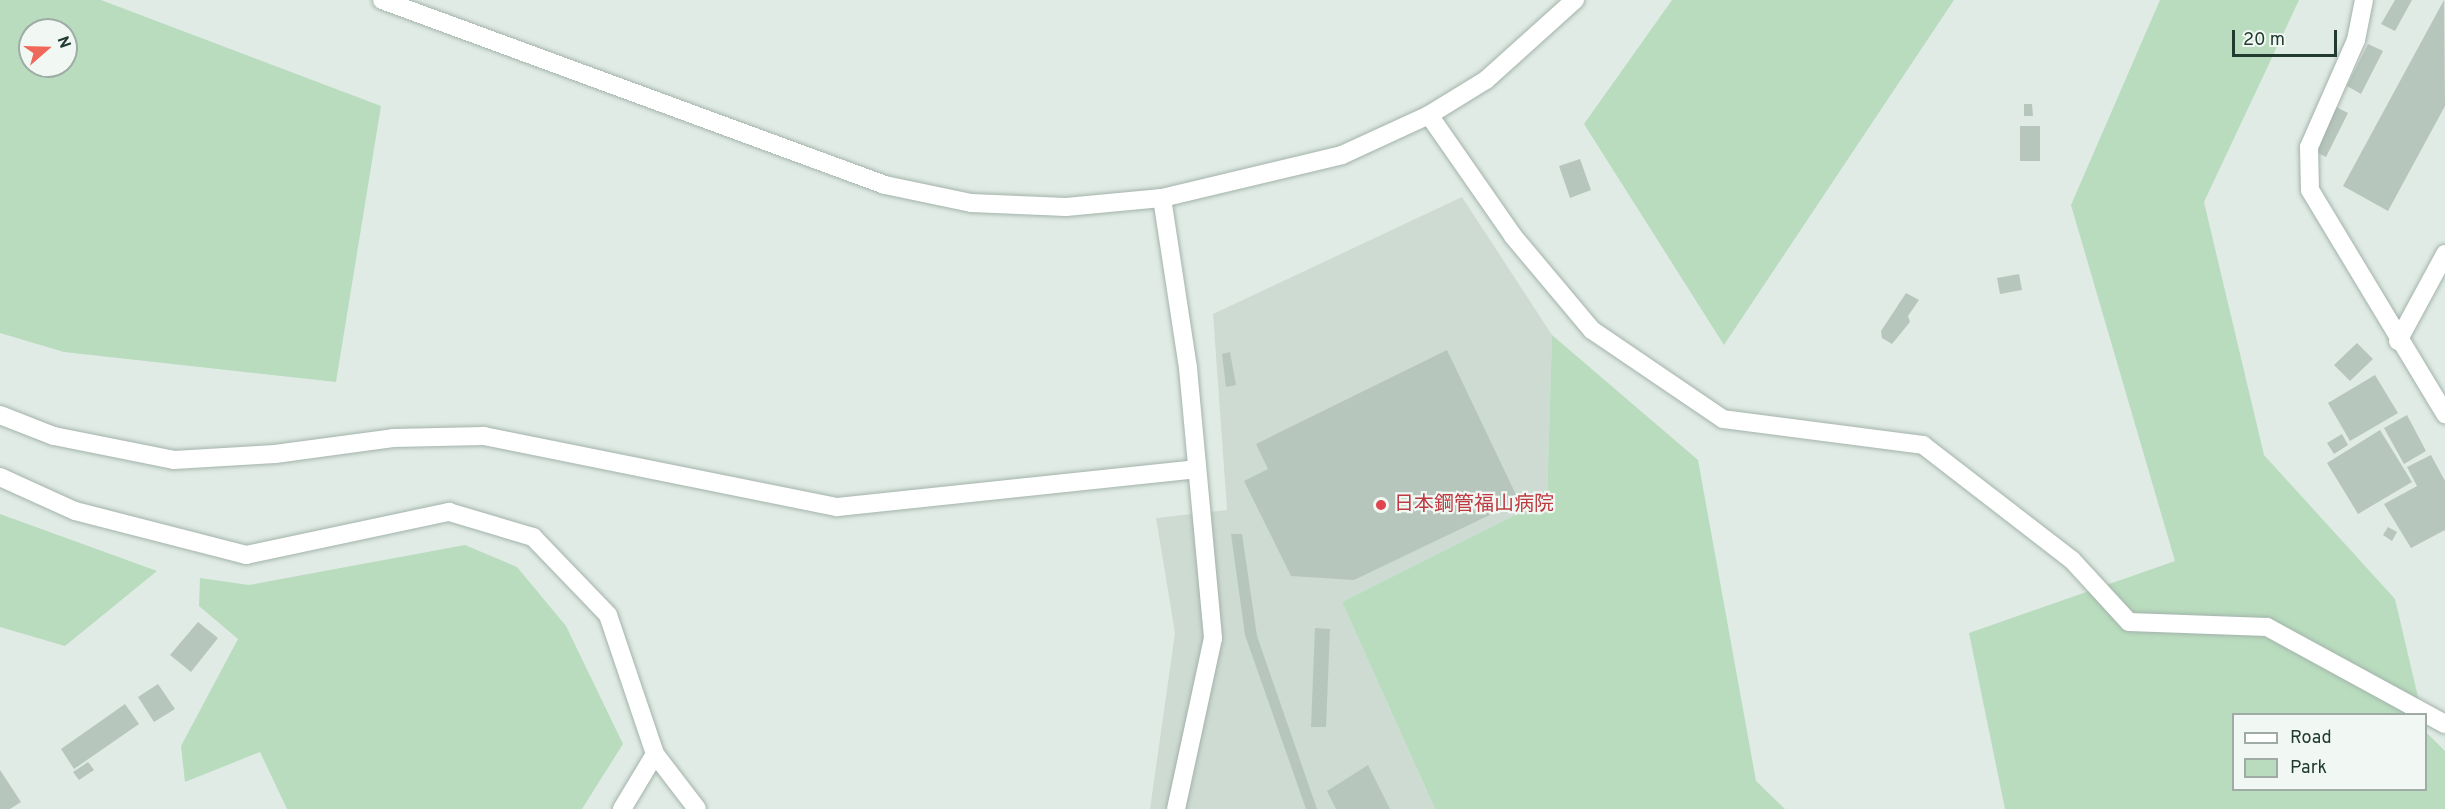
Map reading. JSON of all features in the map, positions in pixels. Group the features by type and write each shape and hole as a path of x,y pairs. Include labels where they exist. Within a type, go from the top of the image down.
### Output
{"street":[{"path":"382,0 885,185 971,203 1066,207 1162,198 1342,156 1430,115 1486,81 1575,0"},
{"path":"2364,0 2356,40 2309,147 2310,190 2398,341 2445,414"},
{"path":"1430,115 1513,236 1592,330 1723,418 1923,445 2072,560 2129,622 2266,627 2425,713"},
{"path":"1162,198 1188,368 1214,638 1176,809"},
{"path":"2398,341 2445,254"},
{"path":"0,415 54,436 129,455 174,460 275,454 393,438 484,436 837,507 1196,469"},
{"path":"0,477 75,511 246,555 449,512 533,537 608,615 655,754 697,809"},
{"path":"2427,714 2445,724"},
{"path":"622,809 655,754"}],"shaded area":[{"name":"日本鋼管福山病院","path":"1462,197 1552,335 1547,499 1342,602 1435,809 1150,809 1175,633 1156,518 1227,510 1213,314"}],"green space":[{"path":"0,0 101,0 381,106 336,382 64,352 0,333"},
{"path":"1672,0 1954,0 1724,345 1584,124"},
{"path":"2160,0 2299,0 2204,202 2264,455 2395,599 2422,713 2232,713 2232,791 2427,791 2427,733 2445,751 2445,809 2005,809 1969,633 2175,561 2071,205"},
{"path":"1552,335 1698,460 1756,781 1785,809 1435,809 1342,602 1547,499"},
{"path":"0,514 157,571 65,646 0,627"},
{"path":"465,545 517,567 566,626 623,744 582,809 287,809 260,752 185,782 181,746 238,639 199,606 200,578 249,585"}],"building":[{"path":"2395,0 2412,0 2395,31 2381,24"},
{"path":"2444,0 2445,106 2388,211 2343,186"},
{"path":"2368,44 2383,51 2361,94 2347,86"},
{"path":"2024,104 2032,104 2033,116 2024,116"},
{"path":"2334,106 2348,113 2326,157 2312,150"},
{"path":"2020,126 2040,126 2040,161 2020,161"},
{"path":"1580,159 1591,190 1570,198 1559,166"},
{"path":"2019,274 2022,290 2000,294 1997,278"},
{"path":"1906,293 1919,300 1908,316 1910,322 1892,344 1882,338 1881,331"},
{"path":"2357,343 2373,359 2350,381 2334,365"},
{"path":"1447,350 1519,501 1354,580 1291,576 1244,481 1268,469 1256,444"},
{"path":"1230,352 1236,385 1226,387 1222,354"},
{"path":"2375,375 2398,413 2350,441 2328,403"},
{"path":"2407,415 2426,451 2404,464 2384,428"},
{"path":"2380,430 2412,482 2358,514 2327,463"},
{"path":"2342,434 2348,445 2334,454 2327,443"},
{"path":"2431,455 2445,481 2445,530 2411,548 2384,504 2417,486 2407,467"},
{"path":"2388,527 2397,532 2392,541 2383,535"},
{"path":"1231,534 1242,534 1257,636 1317,809 1306,809 1245,635"},
{"path":"198,622 218,638 191,672 170,655"},
{"path":"1315,628 1330,629 1326,727 1311,727"},
{"path":"158,684 175,709 154,722 138,697"},
{"path":"125,704 139,724 74,769 61,749"},
{"path":"88,762 94,770 79,780 73,772"},
{"path":"1368,765 1390,809 1336,809 1327,791"},
{"path":"0,770 21,802 10,809 0,809"}],"place":[{"name":"日本鋼管福山病院","path":"1381,505"}]}
